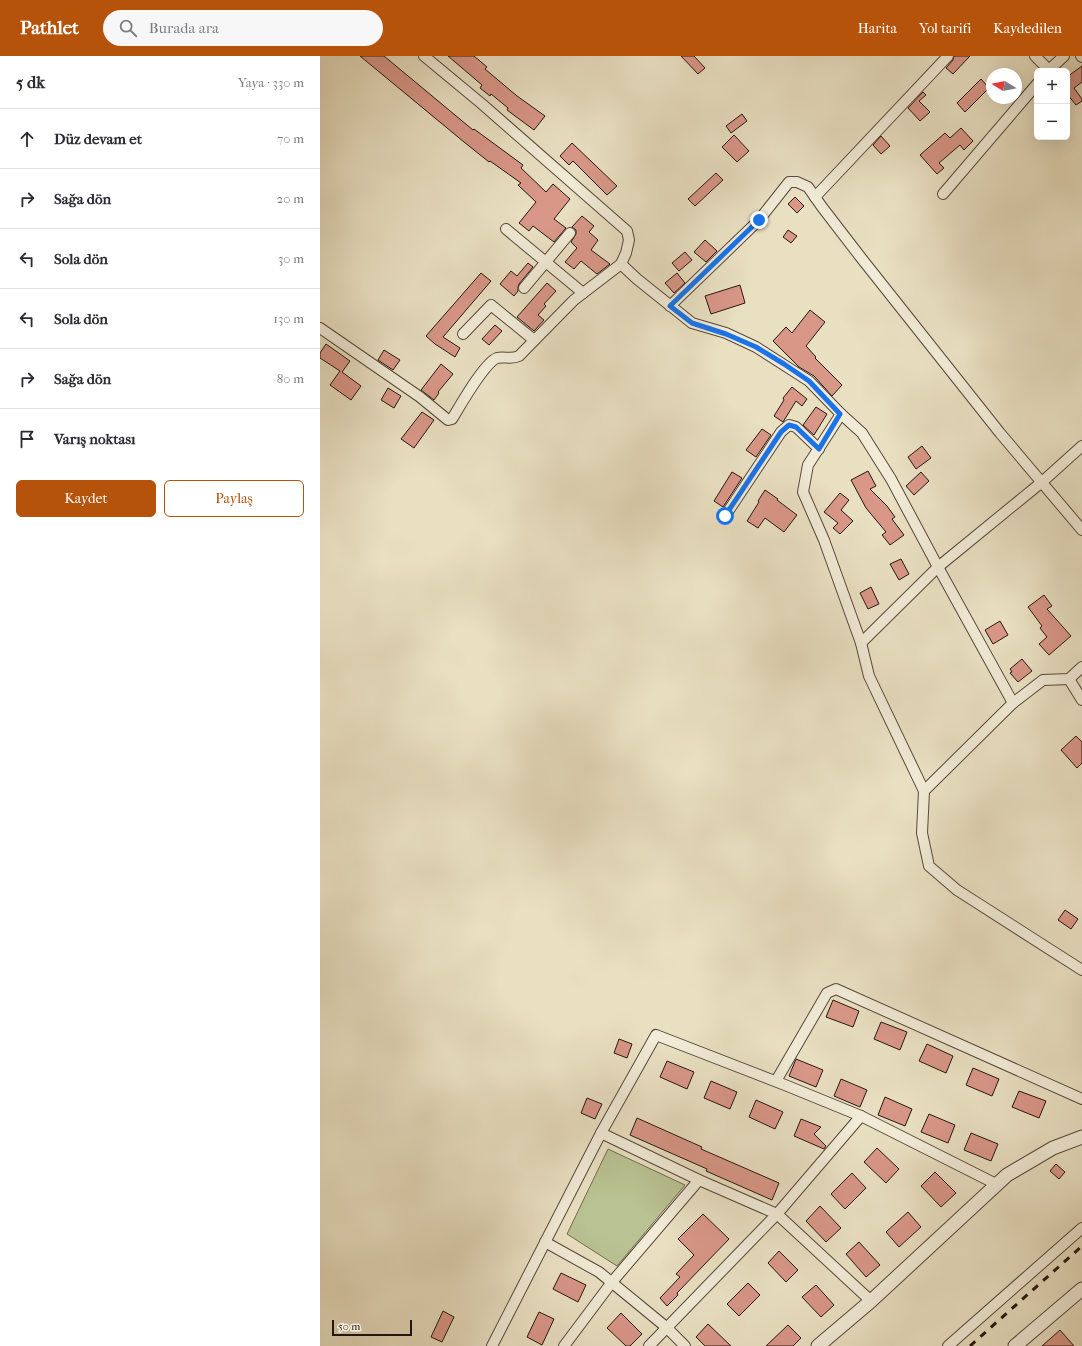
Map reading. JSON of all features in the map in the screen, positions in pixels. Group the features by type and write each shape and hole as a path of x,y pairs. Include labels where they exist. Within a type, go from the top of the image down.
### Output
{"street":[{"path":"320,328 420,397 448,420 452,419 493,360 499,358 514,358 519,356 583,293 621,264 626,253 630,240 627,231 482,104 424,56"},
{"path":"815,197 948,56"},
{"path":"1035,56 1046,68"},
{"path":"1050,68 1064,56"},
{"path":"943,194 1034,88"},
{"path":"670,306 759,220 789,182 797,182 808,187 862,259 1004,439 1082,530"},
{"path":"506,229 583,293"},
{"path":"524,288 570,233"},
{"path":"621,264 637,279 692,323 744,341 784,364 809,381 840,414 862,433 891,479 1013,703"},
{"path":"463,334 491,305 534,340"},
{"path":"840,414 808,465 803,492 824,540 861,643 869,676 924,791 922,833 929,866 957,890 1082,970"},
{"path":"725,516 781,432 789,425 796,427 819,449"},
{"path":"861,643 938,567 1042,482 1082,446"},
{"path":"924,791 1013,703 1043,680 1069,679 1082,667"},
{"path":"1069,679 1082,700"},
{"path":"776,1081 827,993 836,989 1082,1099"},
{"path":"492,1346 601,1133 656,1035 776,1081 861,1116 996,1184"},
{"path":"649,1346 777,1214 861,1116"},
{"path":"601,1133 699,1180 777,1214 871,1302"},
{"path":"818,1346 871,1302 1007,1175 1053,1148 1082,1137"},
{"path":"564,1346 612,1282 699,1180"},
{"path":"948,1346 1082,1228"},
{"path":"545,1242 599,1272 666,1327 685,1346"},
{"path":"1015,1346 1082,1289"}],"green space":[{"path":"608,1149 685,1185 617,1266 567,1234"}],"building":[{"path":"360,56 384,56 473,130 474,129 523,165 521,168 546,192 553,184 570,199 554,219 566,228 554,242 533,226 529,231 519,223 536,202 518,185 521,183 490,161 489,162"},
{"path":"448,56 474,56 487,67 485,69 517,96 545,116 534,130 507,110 508,108 491,94 490,96 480,88 482,85"},
{"path":"681,56 694,56 705,68 698,74"},
{"path":"954,56 970,56 953,74 946,68 953,60"},
{"path":"1082,66 1082,82 1074,88 1082,101 1076,105 1070,98 1070,75"},
{"path":"981,79 986,85 986,91 965,112 957,103"},
{"path":"923,92 926,95 919,101 930,112 920,121 908,108"},
{"path":"742,114 747,121 731,133 726,126"},
{"path":"961,128 973,141 964,150 960,145 939,163 944,168 937,174 920,155 945,133 950,138"},
{"path":"734,135 749,151 737,162 722,147"},
{"path":"881,136 890,146 881,154 873,145"},
{"path":"572,143 617,186 607,195 573,161 569,165 560,156"},
{"path":"716,173 723,180 695,206 688,199"},
{"path":"795,197 804,206 797,213 788,204"},
{"path":"582,216 594,226 589,232 598,240 591,250 610,264 597,274 581,261 574,269 565,262 577,248 571,242 576,234 576,230 572,227"},
{"path":"788,230 797,236 791,243 783,237"},
{"path":"705,240 717,251 706,262 694,252"},
{"path":"685,252 692,260 679,271 672,263"},
{"path":"528,263 533,267 519,284 518,291 514,296 500,284 511,271 517,276"},
{"path":"481,273 491,281 443,337 460,348 455,357 435,344 426,336"},
{"path":"677,273 685,283 674,293 665,283"},
{"path":"547,283 556,291 544,304 546,306 538,315 544,320 534,331 517,317"},
{"path":"740,285 745,303 711,314 705,296"},
{"path":"810,310 825,322 806,346 816,357 815,358 842,385 832,396 814,376 799,367 773,341 786,327 792,333"},
{"path":"495,325 502,331 489,345 482,339"},
{"path":"326,344 350,361 342,372 361,386 351,400 330,385 340,371 320,358 320,353"},
{"path":"384,350 400,360 393,370 378,360"},
{"path":"441,364 453,374 438,392 439,393 434,400 421,390"},
{"path":"792,387 807,399 802,406 796,401 783,422 774,416 784,400 783,398"},
{"path":"388,388 401,396 394,408 381,400"},
{"path":"816,407 827,414 814,435 803,425"},
{"path":"422,412 434,420 414,448 401,439"},
{"path":"762,429 771,435 756,457 746,450"},
{"path":"922,446 931,458 916,469 908,457"},
{"path":"868,471 876,486 870,489 887,506 895,517 892,519 904,535 890,545 882,535 886,532 866,508 851,480"},
{"path":"732,472 742,478 723,507 714,501"},
{"path":"921,472 929,481 914,495 906,486"},
{"path":"765,490 797,515 784,532 765,518 758,528 747,521"},
{"path":"840,493 849,500 841,510 853,521 840,534 833,528 838,523 824,512"},
{"path":"901,559 909,574 899,580 890,564"},
{"path":"871,587 879,604 868,609 860,593"},
{"path":"1044,595 1052,606 1047,609 1071,636 1049,655 1039,644 1047,637 1040,628 1042,626 1028,607"},
{"path":"1000,621 1008,635 993,644 985,630"},
{"path":"1022,659 1032,671 1018,682 1010,673 1012,672 1010,669"},
{"path":"1076,736 1082,742 1082,763 1077,768 1061,750"},
{"path":"1065,910 1078,919 1071,929 1058,920"},
{"path":"833,1000 859,1011 853,1027 826,1017"},
{"path":"881,1022 907,1032 900,1050 874,1039"},
{"path":"619,1039 632,1044 627,1058 614,1053"},
{"path":"927,1044 953,1056 946,1073 919,1061"},
{"path":"796,1059 823,1070 816,1087 789,1076"},
{"path":"667,1061 694,1072 687,1089 660,1077"},
{"path":"973,1068 999,1079 992,1096 966,1085"},
{"path":"841,1079 867,1090 860,1107 834,1096"},
{"path":"711,1081 737,1092 730,1109 704,1098"},
{"path":"1019,1091 1046,1101 1039,1118 1012,1107"},
{"path":"885,1097 912,1109 905,1126 878,1115"},
{"path":"587,1098 602,1104 595,1119 581,1113"},
{"path":"756,1100 783,1112 775,1129 749,1117"},
{"path":"929,1114 955,1125 948,1143 921,1132"},
{"path":"637,1118 702,1147 701,1149 779,1183 772,1200 630,1135"},
{"path":"801,1119 821,1127 814,1134 826,1146 824,1149 794,1136"},
{"path":"971,1133 998,1144 991,1161 964,1150"},
{"path":"877,1148 899,1169 886,1183 864,1162"},
{"path":"1056,1164 1065,1172 1059,1179 1050,1171"},
{"path":"935,1172 956,1193 941,1207 921,1186"},
{"path":"852,1173 866,1188 845,1209 831,1194"},
{"path":"820,1206 841,1228 826,1242 806,1221"},
{"path":"908,1212 921,1227 899,1247 886,1232"},
{"path":"703,1214 729,1239 677,1293 678,1295 667,1306 660,1298 680,1277 676,1274 694,1255 678,1239"},
{"path":"859,1242 880,1265 866,1277 846,1254"},
{"path":"779,1251 798,1270 786,1282 768,1263"},
{"path":"561,1273 586,1285 578,1302 553,1289"},
{"path":"748,1283 760,1295 739,1316 727,1304"},
{"path":"816,1285 834,1305 821,1317 802,1297"},
{"path":"443,1311 454,1317 442,1342 431,1337"},
{"path":"539,1312 554,1319 542,1345 527,1337"},
{"path":"621,1313 642,1334 630,1346 626,1346 607,1328"},
{"path":"708,1324 731,1346 705,1346 696,1337"},
{"path":"788,1325 801,1338 793,1346 766,1346"},
{"path":"1060,1330 1074,1346 1042,1346"}],"railway":[{"path":"970,1346 1082,1246"}],"route":[{"path":"725,516 781,432 789,425 796,427 819,449 840,414 809,381 784,364 756,347 726,334 692,323 670,306 759,220"}]}
